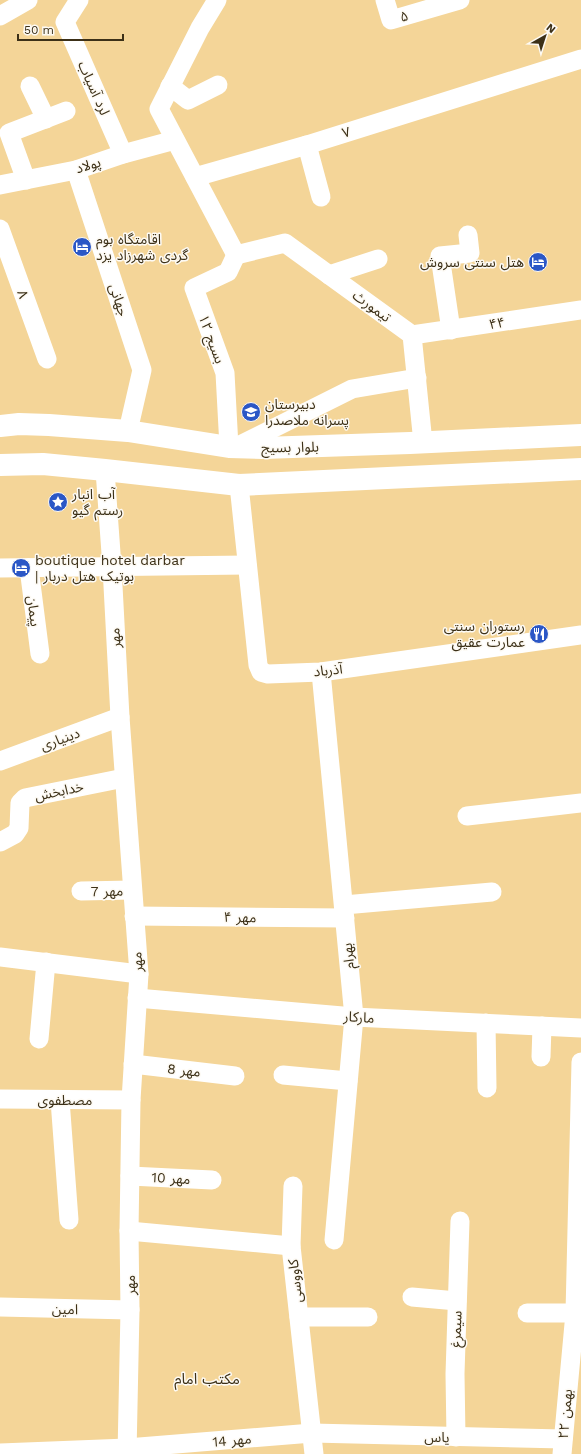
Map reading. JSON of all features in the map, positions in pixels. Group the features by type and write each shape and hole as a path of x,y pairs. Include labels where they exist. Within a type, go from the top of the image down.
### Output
{"main road":[{"name":"بلوار بسیج","path":"0,426 19,424 49,425 128,431 232,447 318,447 581,435"},
{"path":"407,477 394,467 396,451 416,443"},
{"path":"353,445 365,454 367,468 358,480"},
{"path":"0,465 42,464 239,485 581,469"}],"street":[{"path":"0,16 28,0"},
{"name":"لرد آسیاب","path":"79,0 65,22 123,154"},
{"path":"217,0 200,28 159,109 236,256"},
{"name":"۵","path":"385,0 391,20 460,0"},
{"name":"۷","path":"195,177 307,145 581,59"},
{"path":"170,86 188,100 218,85"},
{"path":"30,86 46,119"},
{"path":"26,180 9,133 66,111"},
{"name":"پولاد","path":"0,185 76,170 123,154 175,140"},
{"path":"307,145 321,197"},
{"name":"جهانی","path":"76,170 142,370 128,431"},
{"name":"۸","path":"0,230 47,359"},
{"path":"451,330 440,256 470,253 468,235"},
{"name":"تیمورث","path":"236,256 285,243 412,335"},
{"name":"بسیج ۱۲","path":"232,447 225,373 194,288 228,272 236,256"},
{"path":"329,275 378,259"},
{"name":"۴۴","path":"412,335 581,310"},
{"path":"412,335 417,378 416,443"},
{"path":"232,447 352,388 417,378"},
{"name":"مهر","path":"105,470 124,778 139,974 131,1100 129,1231 130,1310 127,1451"},
{"name":"آذرباد","path":"239,485 258,665 261,672 268,674 321,672 581,635"},
{"path":"0,568 247,565"},
{"name":"پیمان","path":"29,568 40,654"},
{"name":"بهرام","path":"321,672 354,1017 334,1240"},
{"name":"دینیاری","path":"0,761 120,717"},
{"name":"خدابخش","path":"0,842 18,832 20,803 25,798 124,778"},
{"path":"467,816 581,803"},
{"name":"مهر 7","path":"81,892 132,890"},
{"name":"مهر ۴","path":"134,916 344,911 492,892"},
{"path":"0,957 139,974"},
{"path":"38,1039 46,962"},
{"name":"مارکار","path":"137,998 354,1017 581,1028"},
{"path":"486,1023 487,1088"},
{"path":"541,1057 542,1026"},
{"name":"۲۲ بهمن","path":"562,1446 575,1314 581,1062"},
{"name":"مهر 8","path":"133,1064 235,1076"},
{"path":"283,1075 348,1081"},
{"name":"مصطفوی","path":"0,1100 131,1100"},
{"path":"60,1100 69,1220"},
{"name":"مهر 10","path":"130,1176 212,1180"},
{"path":"291,1246 293,1186"},
{"name":"سیمرغ","path":"456,1437 455,1374 460,1221"},
{"name":"کاووسی","path":"129,1231 291,1246 314,1454"},
{"path":"412,1297 457,1301"},
{"name":"امین","path":"0,1307 130,1310"},
{"path":"527,1313 575,1314"},
{"path":"299,1317 368,1317"},
{"name":"یاس","path":"312,1433 456,1437 562,1446"},
{"name":"مهر 14","path":"0,1453 127,1451 312,1433"}],"place":[{"name":"اقامتگاه بوم گردی شهرزاد یزد","path":"82,247"},
{"name":"هتل سنتی سروش","path":"538,262"},
{"name":"دبیرستان پسرانه ملاصدرا","path":"251,412"},
{"name":"آب انبار رستم گیو","path":"58,502"},
{"name":"boutique hotel darbar | بوتیک هتل دربار","path":"21,568"},
{"name":"رستوران سنتی عمارت عقیق","path":"539,634"}],"district":[{"name":"مکتب امام","path":"207,1379"}]}
